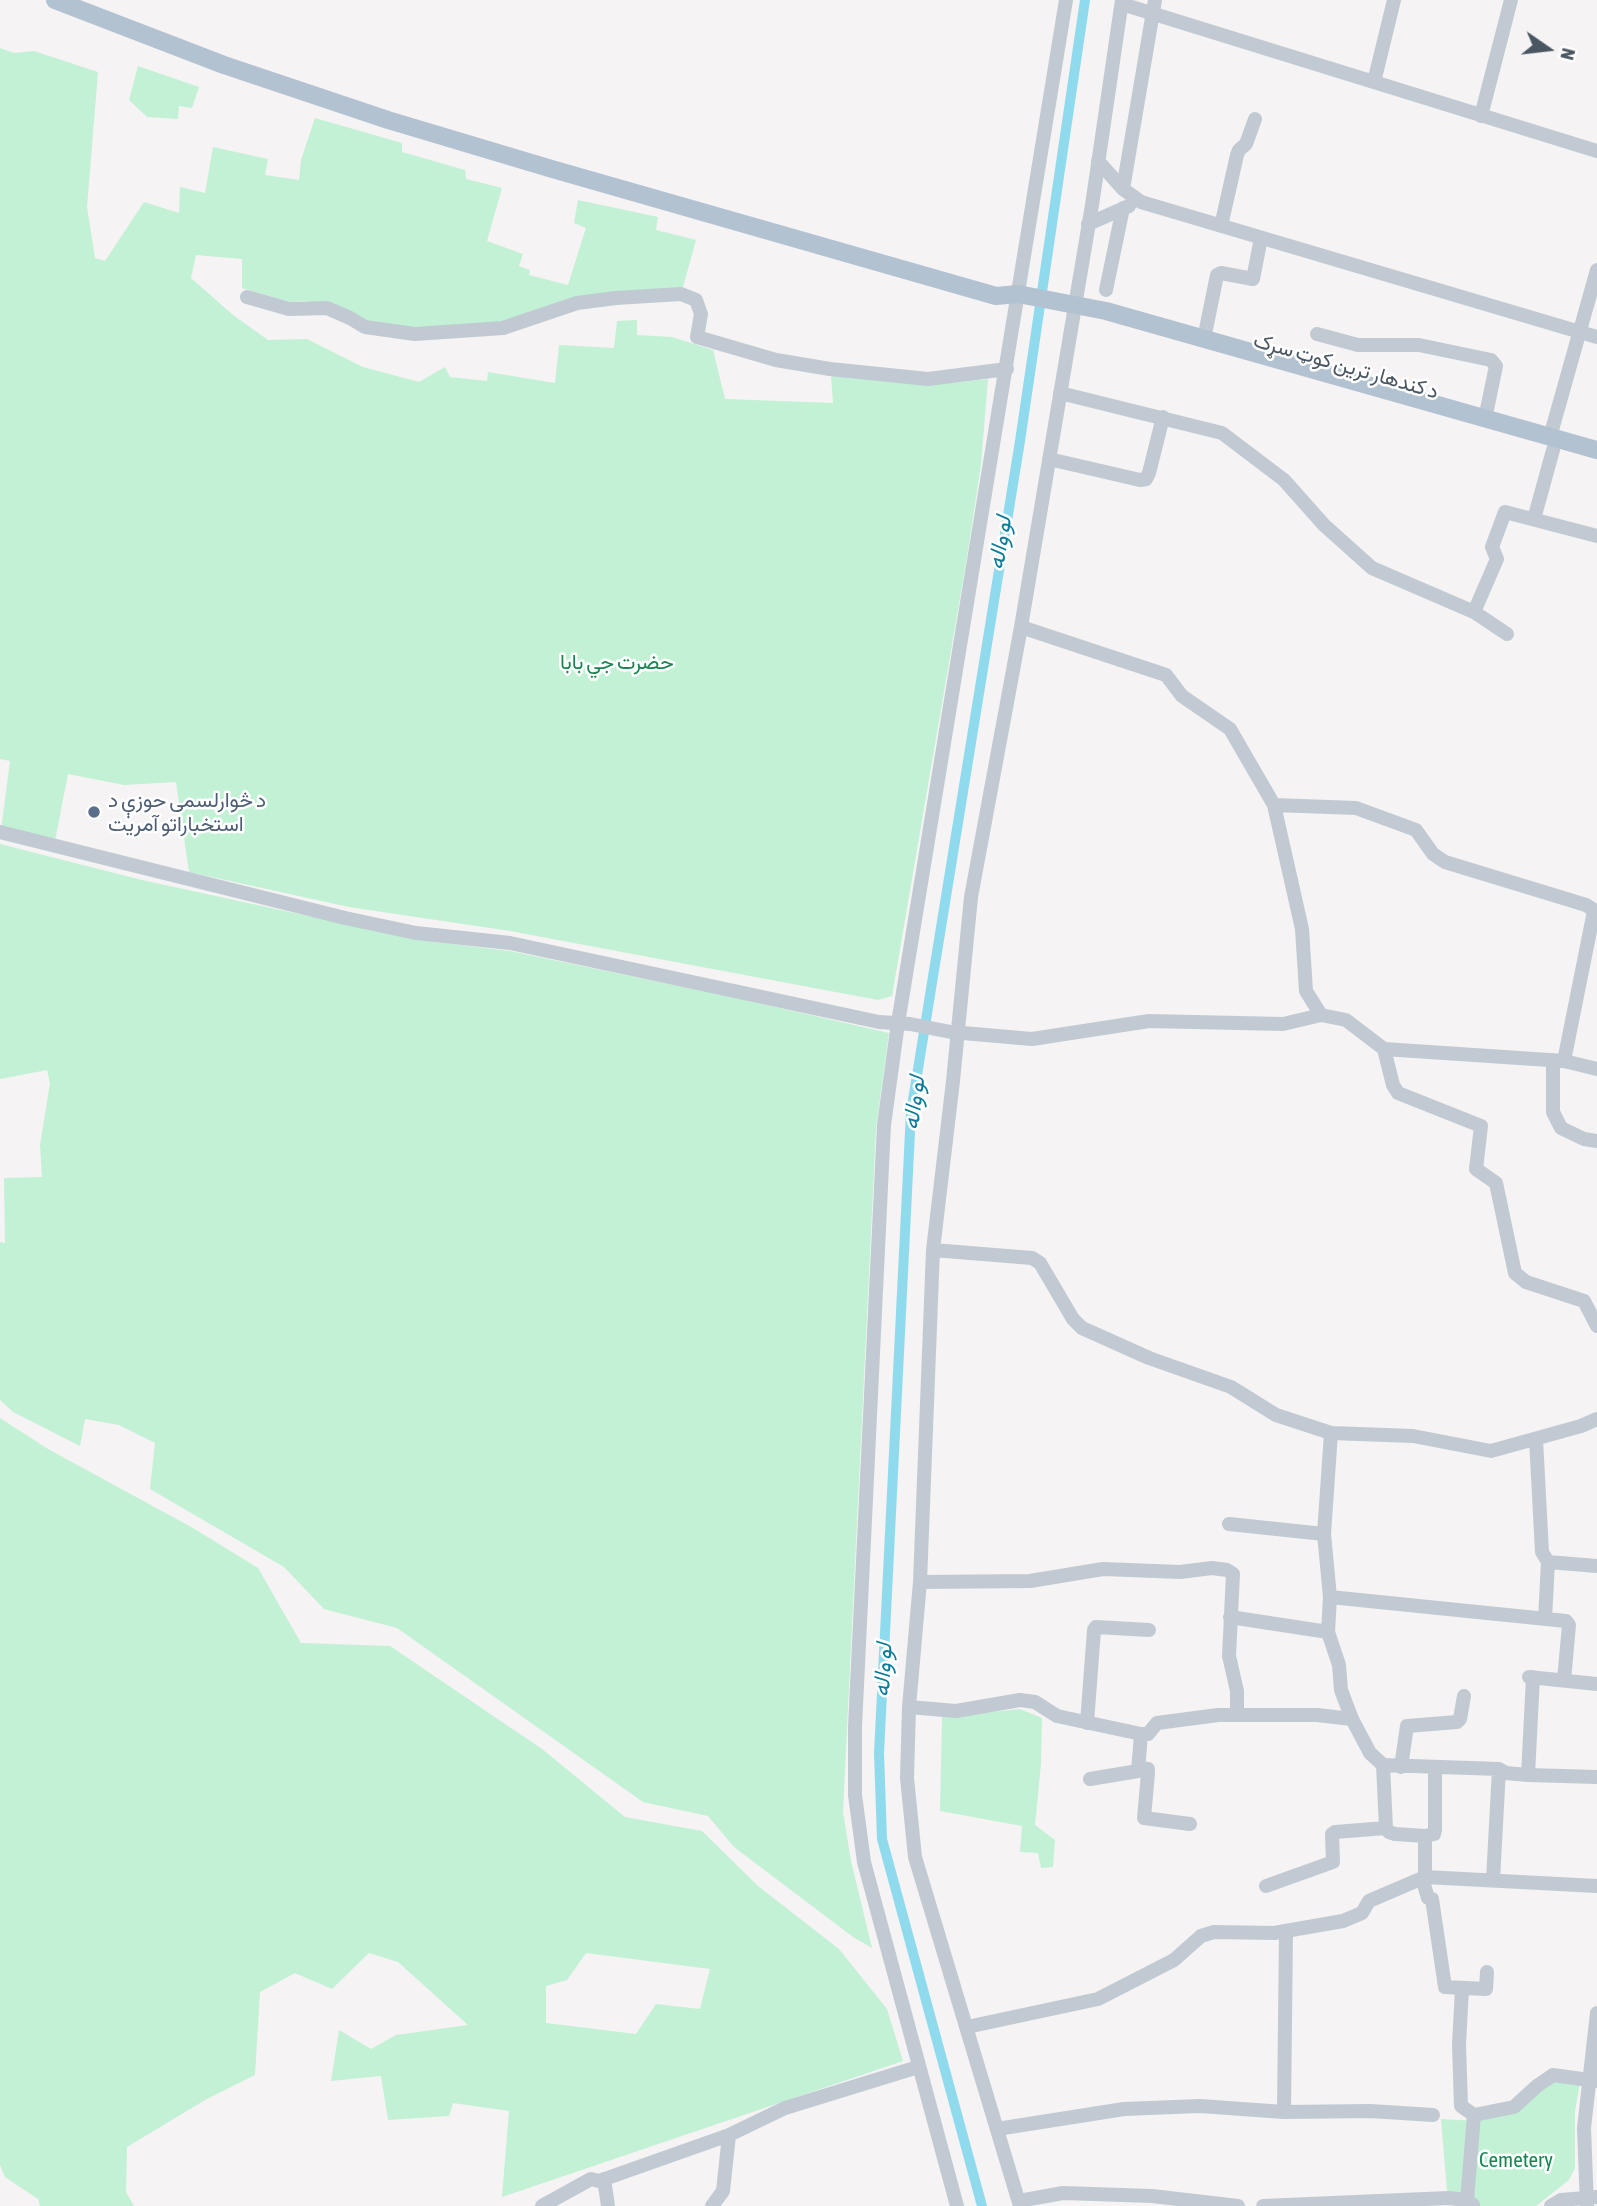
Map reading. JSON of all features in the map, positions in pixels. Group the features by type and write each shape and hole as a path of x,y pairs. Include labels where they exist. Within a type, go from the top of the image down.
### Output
{"main road":[{"path":"55,0 231,61 388,120 758,223 996,296 1024,295 1074,304"},
{"path":"82,0 231,61"},
{"name":"د کندهار ترين کوټ سړک","path":"1074,304 1485,419 1597,462"},
{"name":"د کندهار ترين کوټ سړک","path":"1074,304 1101,320 1552,444 1597,450"}],"street":[{"path":"957,2206 864,1863 855,1795 855,1727 884,1125 904,1024 1007,369 1024,295 1066,0"},
{"path":"1374,82 1394,0"},
{"path":"1481,116 1511,0"},
{"path":"1238,2206 1152,2196 1063,2193 1019,2204 915,1857 907,1778 909,1707 920,1582 933,1250 954,1032 971,897 1021,627 1122,2 1154,7 1374,82 1597,151"},
{"path":"1123,189 1154,7"},
{"path":"1221,226 1237,155 1246,144 1255,119"},
{"path":"1098,161 1123,189 1141,202 1597,337"},
{"path":"1088,224 1141,202"},
{"path":"1106,290 1123,208"},
{"path":"1204,339 1217,275 1221,273 1253,279 1261,238"},
{"path":"1534,519 1597,270"},
{"path":"247,298 289,309 327,308 365,327 415,334 503,328 577,303 681,294 696,300 701,314 697,337 776,360 830,369 928,379 1007,369"},
{"path":"1317,334 1358,345 1419,345 1491,360 1496,366 1485,419"},
{"path":"1060,393 1222,433 1284,480 1324,525 1372,568 1474,612 1507,634"},
{"path":"1049,459 1140,480 1146,479 1163,417"},
{"path":"1474,612 1497,559 1492,547 1503,515 1508,512 1597,536"},
{"path":"1021,627 1166,675 1182,696 1230,729 1274,805 1302,929 1306,991 1321,1016"},
{"path":"1274,805 1356,808 1416,830 1433,854 1445,862 1586,905 1595,912 1559,1060 1553,1112 1561,1128 1584,1139 1597,1141"},
{"path":"0,832 416,933 510,943 879,1022 1032,1039 1149,1021 1283,1024 1321,1016 1346,1020 1384,1049 1559,1060 1597,1069"},
{"path":"1384,1049 1393,1085 1398,1093 1481,1126 1476,1169 1496,1183 1515,1273 1526,1282 1584,1301 1597,1326"},
{"path":"933,1250 1032,1258 1040,1263 1073,1319 1082,1328 1149,1358 1231,1387 1276,1415 1331,1433 1413,1436 1491,1451 1597,1419"},
{"path":"1331,1433 1324,1534 1330,1597 1328,1632 1352,1719 1370,1753 1383,1766 1499,1769 1528,1775 1597,1777"},
{"path":"1536,1439 1542,1552 1548,1562 1545,1619"},
{"path":"1229,1524 1324,1534"},
{"path":"1548,1562 1597,1566"},
{"path":"920,1582 1030,1581 1103,1569 1180,1572 1212,1568 1232,1572 1229,1656 1237,1691 1237,1715"},
{"path":"1330,1597 1566,1621 1569,1625 1564,1680"},
{"path":"1230,1617 1328,1632"},
{"path":"1087,1723 1094,1630 1096,1627 1149,1630"},
{"path":"1528,1775 1531,1677 1597,1684"},
{"path":"1401,1767 1407,1726 1457,1722 1460,1719 1464,1696"},
{"path":"909,1707 956,1711 1020,1700 1035,1702 1056,1716 1141,1734 1148,1734 1157,1723 1237,1715 1352,1719"},
{"path":"1140,1768 1141,1734"},
{"path":"1383,1766 1386,1828"},
{"path":"1090,1779 1134,1773 1140,1768 1147,1769 1149,1773 1144,1818 1191,1825"},
{"path":"1266,1886 1333,1862 1332,1834 1335,1832 1386,1828 1395,1834 1434,1834 1435,1769"},
{"path":"1493,1880 1499,1769"},
{"path":"1425,1836 1424,1878 1428,1898 1433,1899 1445,1987 1486,1989 1487,1972"},
{"path":"967,2027 1098,1999 1174,1961 1201,1937 1214,1932 1286,1931 1343,1921 1362,1913 1369,1901 1424,1878 1597,1886"},
{"path":"1284,2112 1286,1931"},
{"path":"1462,1989 1459,2044 1461,2106 1474,2115 1514,2107 1553,2075 1593,2081"},
{"path":"1552,2206 1561,2200 1590,2200 1590,2129 1597,2013"},
{"path":"542,2206 551,2203 581,2182 604,2179 729,2135 785,2108 918,2067"},
{"path":"997,2129 1124,2109 1200,2106 1284,2112 1370,2111 1433,2115"},
{"path":"1263,2206 1448,2197 1471,2203 1474,2115"},
{"path":"714,2205 723,2191 729,2135"},
{"path":"604,2179 608,2206"}],"green space":[{"name":"حضرت جي بابا","path":"0,48 14,53 34,51 98,72 87,207 95,258 105,261 144,202 179,213 180,187 205,193 213,147 268,159 265,175 299,180 301,160 315,118 402,143 402,152 465,170 466,179 502,188 487,241 523,254 519,266 530,270 529,275 568,285 586,228 574,223 578,200 658,217 656,230 696,240 683,287 616,293 501,323 417,327 384,325 330,304 290,302 242,288 242,259 196,255 191,278 233,315 268,340 307,339 363,367 419,382 445,367 450,377 487,381 488,372 555,383 559,345 614,348 617,321 637,320 637,335 672,337 713,350 725,399 833,403 831,375 930,385 988,379 981,465 966,563 892,996 878,1000 510,931 349,907 189,872 176,782 124,785 68,774 55,841 1,830 10,761 0,759"},
{"path":"138,66 199,87 192,108 179,106 178,119 147,117 129,100"},
{"path":"0,844 142,880 419,940 510,951 889,1033 876,1129 843,1812 851,1861 872,1948 853,1937 734,1847 708,1816 643,1802 397,1628 324,1609 284,1567 150,1489 155,1443 119,1425 85,1419 80,1446 13,1412 0,1400 0,1242 5,1243 4,1178 42,1177 40,1145 50,1083 47,1070 0,1079"},
{"path":"0,1418 48,1449 193,1528 258,1568 301,1643 390,1646 542,1749 625,1817 702,1831 758,1886 839,1949 887,2009 903,2061 502,2197 509,2111 453,2103 449,2116 388,2120 381,2076 331,2081 339,2030 371,2049 396,2035 468,2025 398,1962 369,1953 332,1989 295,1973 260,1992 255,2075 205,2100 127,2147 126,2192 134,2206 40,2206 38,2199 5,2177 0,2165","holes":["586,1953 710,1969 700,2009 656,2004 636,2034 546,2023 546,1986 567,1980"]},
{"path":"1020,1709 1042,1718 1035,1825 1055,1840 1053,1867 1041,1868 1038,1853 1020,1852 1022,1826 940,1811 942,1717"},
{"name":"Cemetery","path":"1554,2078 1580,2083 1575,2111 1575,2168 1569,2180 1536,2206 1478,2206 1475,2197 1447,2191 1441,2119 1476,2121 1516,2113"}],"waterway":[{"name":"لو واله","path":"982,2206 882,1839 879,1753 911,1112 1020,441 1085,0"}],"place":[{"name":"د څوارلسمی حوزې د استخباراتو آمريت","path":"94,812"}]}
